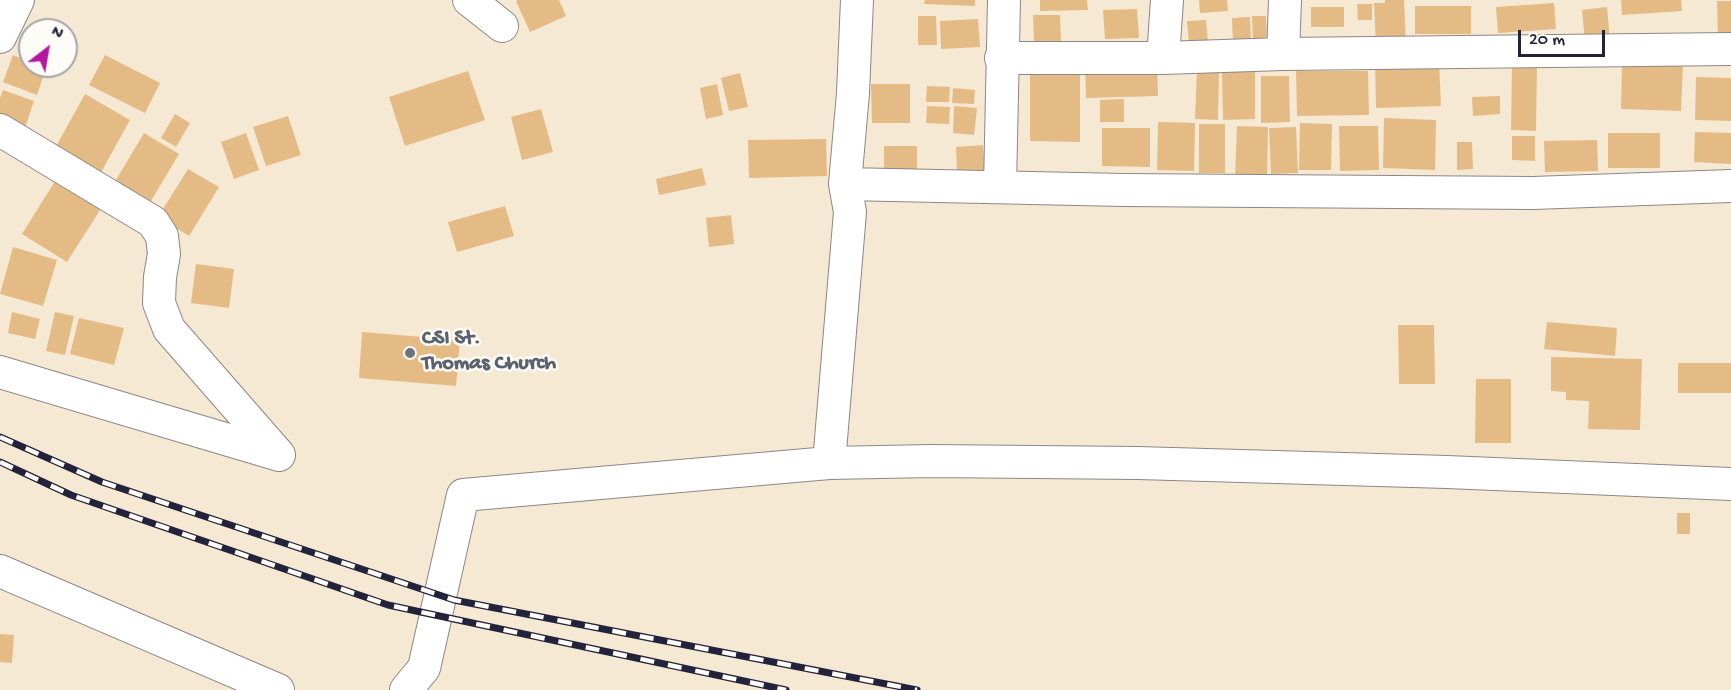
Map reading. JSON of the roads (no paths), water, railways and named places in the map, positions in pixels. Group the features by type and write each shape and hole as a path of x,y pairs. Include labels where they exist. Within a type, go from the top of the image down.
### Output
{"street":[{"path":"0,37 18,0"},
{"path":"468,0 502,26"},
{"path":"828,463 850,212 845,184 853,93 857,0"},
{"path":"1000,188 1004,0"},
{"path":"1163,58 1167,0"},
{"path":"1282,54 1285,0"},
{"path":"1001,58 1731,50"},
{"path":"0,130 153,222 162,236 164,254 159,303 169,328 279,455 0,372"},
{"path":"845,184 1124,190 1533,193 1731,186"},
{"path":"406,690 424,668 463,495 828,463 1138,464 1447,472 1731,484"},
{"path":"0,571 278,690"}],"railway":[{"path":"0,437 102,482 454,600 917,690"},
{"path":"0,462 71,495 388,605 786,690"}],"place":[{"name":"CSI St. Thomas Church","path":"410,353"}]}
